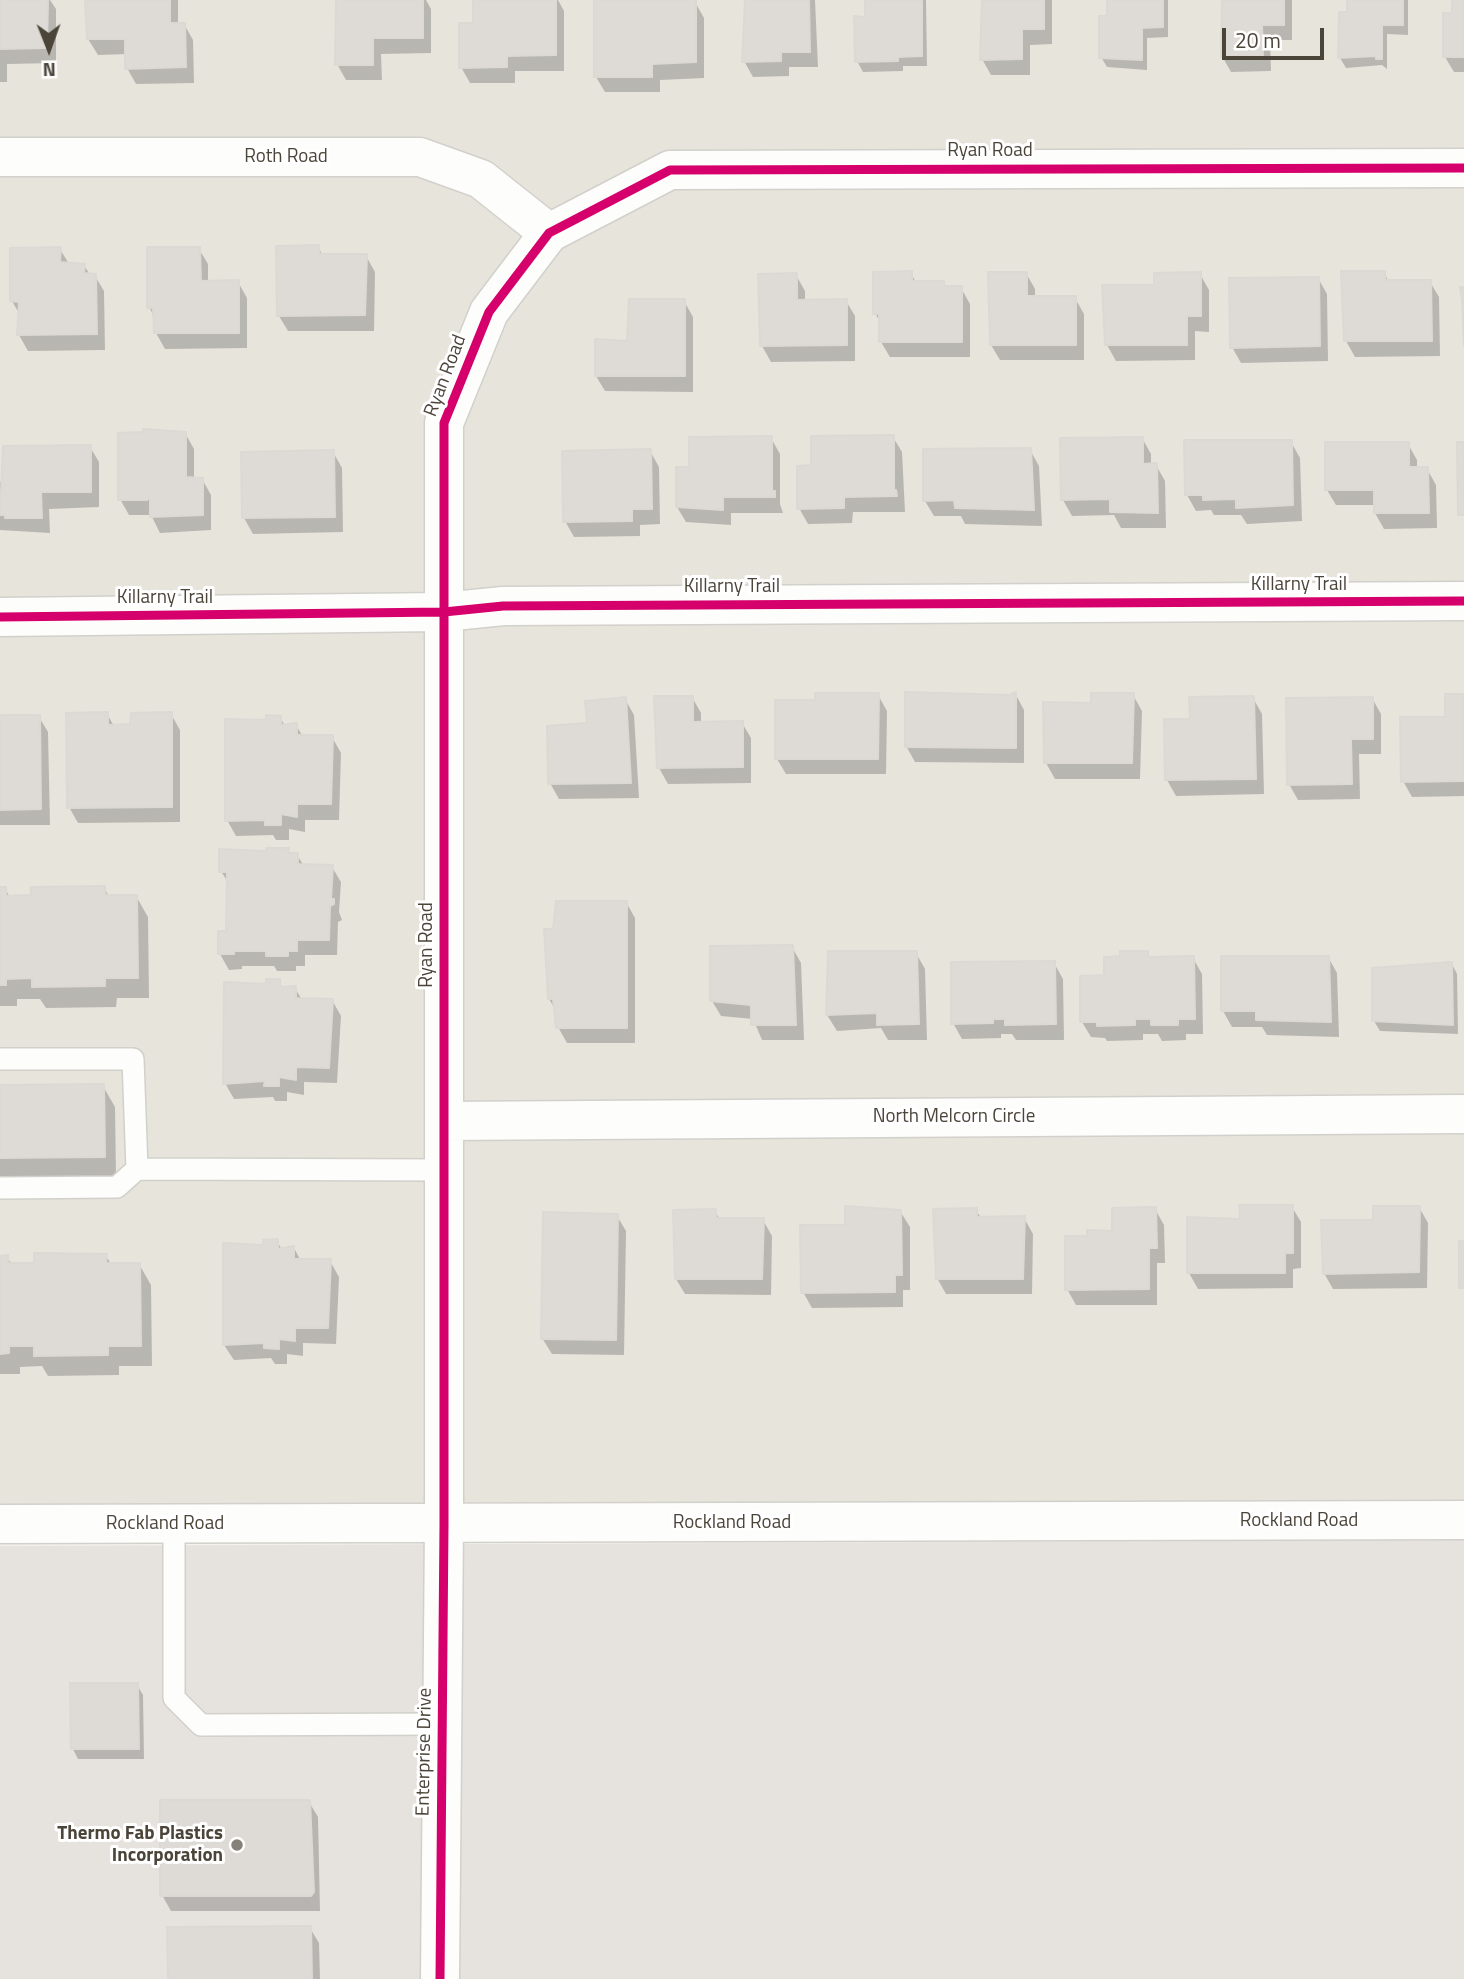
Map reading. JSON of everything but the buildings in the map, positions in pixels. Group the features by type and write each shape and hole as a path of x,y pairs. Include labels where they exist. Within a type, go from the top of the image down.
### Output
{"street":[{"name":"Roth Road","path":"0,157 420,157 481,179 549,233"},
{"name":"Ryan Road","path":"444,1525 444,423 489,313 549,233 670,170 1464,168"},
{"name":"Killarny Trail","path":"0,617 444,612 517,606 1464,601"},
{"name":"North Melcorn Circle","path":"444,1121 1464,1114"},
{"name":"Rockland Road","path":"0,1524 1464,1521"},
{"name":"Enterprise Drive","path":"440,1979 444,1525"}],"lane":[{"path":"0,1059 133,1059 136,1168"},
{"path":"0,1188 117,1187 136,1168 444,1170"},
{"path":"174,1524 174,1698 201,1725 443,1724"}],"shaded area":[{"path":"0,0 1464,0 1464,1500 0,1505"},
{"path":"1464,1540 1464,1979 0,1979 0,1546"}],"cycle path":[{"path":"440,1979 444,1525 444,423 489,312 549,233 670,170 1464,168"},
{"path":"0,617 444,612 503,606 1464,601"}],"place":[{"name":"Thermo Fab Plastics Incorporation","path":"237,1845"}]}
